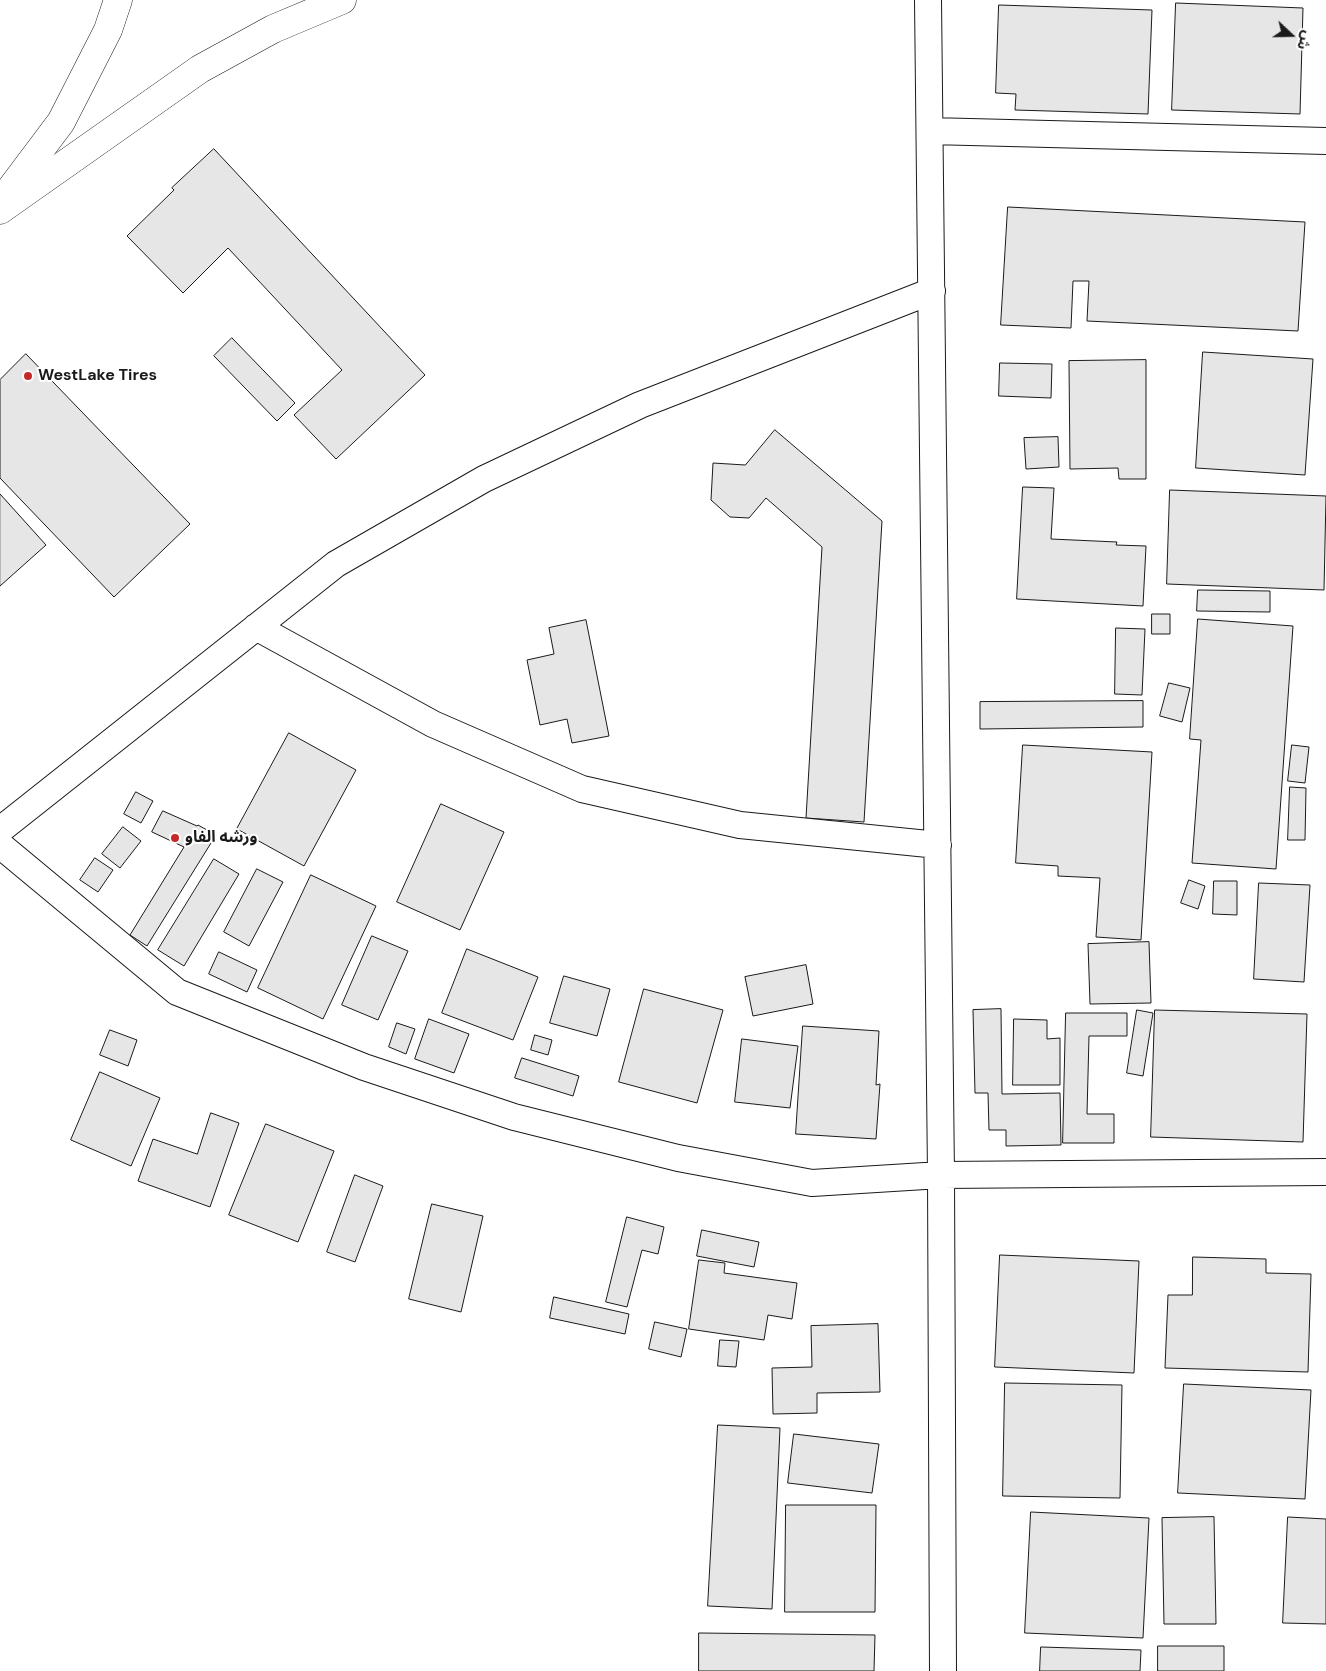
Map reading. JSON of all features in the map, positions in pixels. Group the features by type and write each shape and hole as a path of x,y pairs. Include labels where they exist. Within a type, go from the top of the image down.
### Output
{"main road":[{"path":"0,203 61,122 108,30 118,0"},
{"path":"0,210 200,68 273,29 342,0"}],"street":[{"path":"928,0 942,1175 943,1671"},
{"path":"930,131 1326,140"},
{"path":"0,830 336,564 484,479 640,405 932,291"},
{"path":"256,627 433,724 582,789 740,825 938,845"},
{"path":"0,845 176,992 364,1067 514,1117 678,1158 812,1183 942,1175 1326,1172"}],"building":[{"path":"1176,3 1303,8 1300,114 1172,110"},
{"path":"999,5 1152,10 1148,114 1015,110 1016,94 996,93"},
{"path":"214,149 425,375 336,459 294,415 342,370 228,248 183,293 127,236 174,190 172,188"},
{"path":"1008,207 1305,222 1298,331 1087,321 1089,281 1073,281 1071,328 1001,325"},
{"path":"232,338 295,403 277,421 214,356"},
{"path":"1203,352 1313,359 1305,475 1196,468"},
{"path":"26,354 190,524 114,597 0,478 0,380"},
{"path":"1146,360 1146,479 1119,479 1118,468 1070,469 1069,361"},
{"path":"1000,363 1052,364 1051,398 999,396"},
{"path":"775,430 882,521 864,822 806,818 822,547 766,498 749,518 730,517 711,500 713,463 745,465"},
{"path":"1058,437 1059,467 1026,469 1024,438"},
{"path":"1023,487 1054,488 1051,539 1117,542 1116,545 1146,546 1143,606 1017,599"},
{"path":"1170,490 1326,496 1324,590 1167,584"},
{"path":"0,494 46,545 0,586"},
{"path":"1198,590 1270,591 1270,612 1197,611"},
{"path":"1152,614 1170,614 1170,634 1152,634"},
{"path":"1198,619 1293,626 1276,869 1192,863 1201,740 1190,739"},
{"path":"586,620 609,736 572,743 567,719 540,725 527,660 554,654 549,628"},
{"path":"1116,628 1145,629 1142,695 1115,694"},
{"path":"1169,683 1190,688 1182,722 1160,716"},
{"path":"1143,701 1143,727 980,729 980,702"},
{"path":"289,733 356,770 304,866 237,829"},
{"path":"1023,745 1152,752 1141,940 1096,937 1100,878 1058,876 1058,866 1016,863"},
{"path":"1292,745 1309,747 1305,783 1288,781"},
{"path":"1290,787 1306,788 1305,840 1288,840"},
{"path":"136,792 153,801 141,823 124,814"},
{"path":"441,804 504,832 460,930 397,902"},
{"path":"163,811 198,825 216,835 147,946 130,935 184,847 152,832"},
{"path":"123,827 141,841 120,868 102,854"},
{"path":"95,858 113,870 98,892 80,880"},
{"path":"214,859 239,874 184,966 158,950"},
{"path":"257,869 283,882 249,946 224,932"},
{"path":"311,875 376,906 323,1019 258,988"},
{"path":"1189,880 1205,886 1198,909 1181,903"},
{"path":"1214,881 1237,881 1237,915 1213,914"},
{"path":"1259,883 1310,885 1304,982 1254,979"},
{"path":"372,936 408,951 378,1020 342,1005"},
{"path":"1149,942 1151,1003 1090,1004 1088,944"},
{"path":"467,949 538,977 513,1040 442,1013"},
{"path":"219,952 257,970 247,992 209,974"},
{"path":"806,965 813,1004 753,1016 745,977"},
{"path":"564,976 610,989 597,1036 550,1023"},
{"path":"644,989 723,1010 697,1103 619,1082"},
{"path":"1001,1009 1002,1094 1060,1093 1061,1145 1006,1146 1006,1130 989,1130 988,1093 975,1093 973,1010"},
{"path":"1137,1010 1153,1013 1143,1076 1127,1073"},
{"path":"1155,1010 1307,1014 1303,1142 1151,1137"},
{"path":"1066,1013 1127,1013 1127,1036 1089,1036 1087,1114 1114,1114 1114,1143 1063,1143"},
{"path":"429,1019 469,1034 454,1073 415,1059"},
{"path":"1014,1019 1047,1020 1047,1039 1060,1038 1060,1085 1013,1085"},
{"path":"397,1023 415,1029 406,1054 389,1047"},
{"path":"803,1026 879,1031 876,1085 880,1084 876,1139 796,1134"},
{"path":"110,1030 137,1040 128,1066 100,1055"},
{"path":"535,1035 552,1040 548,1055 531,1050"},
{"path":"742,1039 798,1046 790,1108 735,1102"},
{"path":"522,1058 579,1076 573,1096 515,1078"},
{"path":"100,1072 160,1098 131,1166 71,1140"},
{"path":"211,1113 239,1123 210,1207 138,1181 153,1139 197,1154"},
{"path":"266,1124 334,1151 298,1242 229,1215"},
{"path":"355,1175 383,1186 355,1262 327,1252"},
{"path":"432,1204 483,1216 461,1312 409,1299"},
{"path":"627,1217 664,1227 658,1254 642,1250 627,1307 606,1302"},
{"path":"702,1230 759,1242 754,1267 697,1256"},
{"path":"1000,1255 1139,1261 1134,1373 995,1367"},
{"path":"1193,1257 1266,1259 1266,1273 1311,1274 1308,1372 1165,1368 1168,1295 1192,1295"},
{"path":"699,1260 725,1263 724,1273 797,1283 792,1319 768,1315 764,1340 689,1329"},
{"path":"554,1297 629,1314 625,1334 550,1318"},
{"path":"655,1322 687,1329 681,1357 649,1349"},
{"path":"878,1324 880,1392 817,1393 817,1413 773,1414 772,1368 812,1367 811,1326"},
{"path":"720,1340 739,1341 736,1367 718,1366"},
{"path":"1005,1383 1122,1385 1120,1498 1003,1496"},
{"path":"1184,1384 1311,1390 1305,1499 1178,1493"},
{"path":"718,1425 780,1428 772,1609 708,1606"},
{"path":"794,1434 879,1444 872,1493 788,1483"},
{"path":"786,1505 876,1505 875,1612 785,1612"},
{"path":"1031,1512 1149,1518 1143,1638 1025,1633"},
{"path":"1214,1517 1216,1624 1164,1624 1162,1518"},
{"path":"1288,1517 1326,1519 1326,1624 1283,1623"},
{"path":"699,1633 875,1635 874,1671 699,1671"},
{"path":"1158,1646 1224,1646 1224,1671 1158,1671"},
{"path":"1041,1647 1141,1650 1140,1671 1040,1671"}],"place":[{"name":"WestLake Tires","path":"28,376"},
{"name":"ورشه الفاو","path":"175,838"}]}
